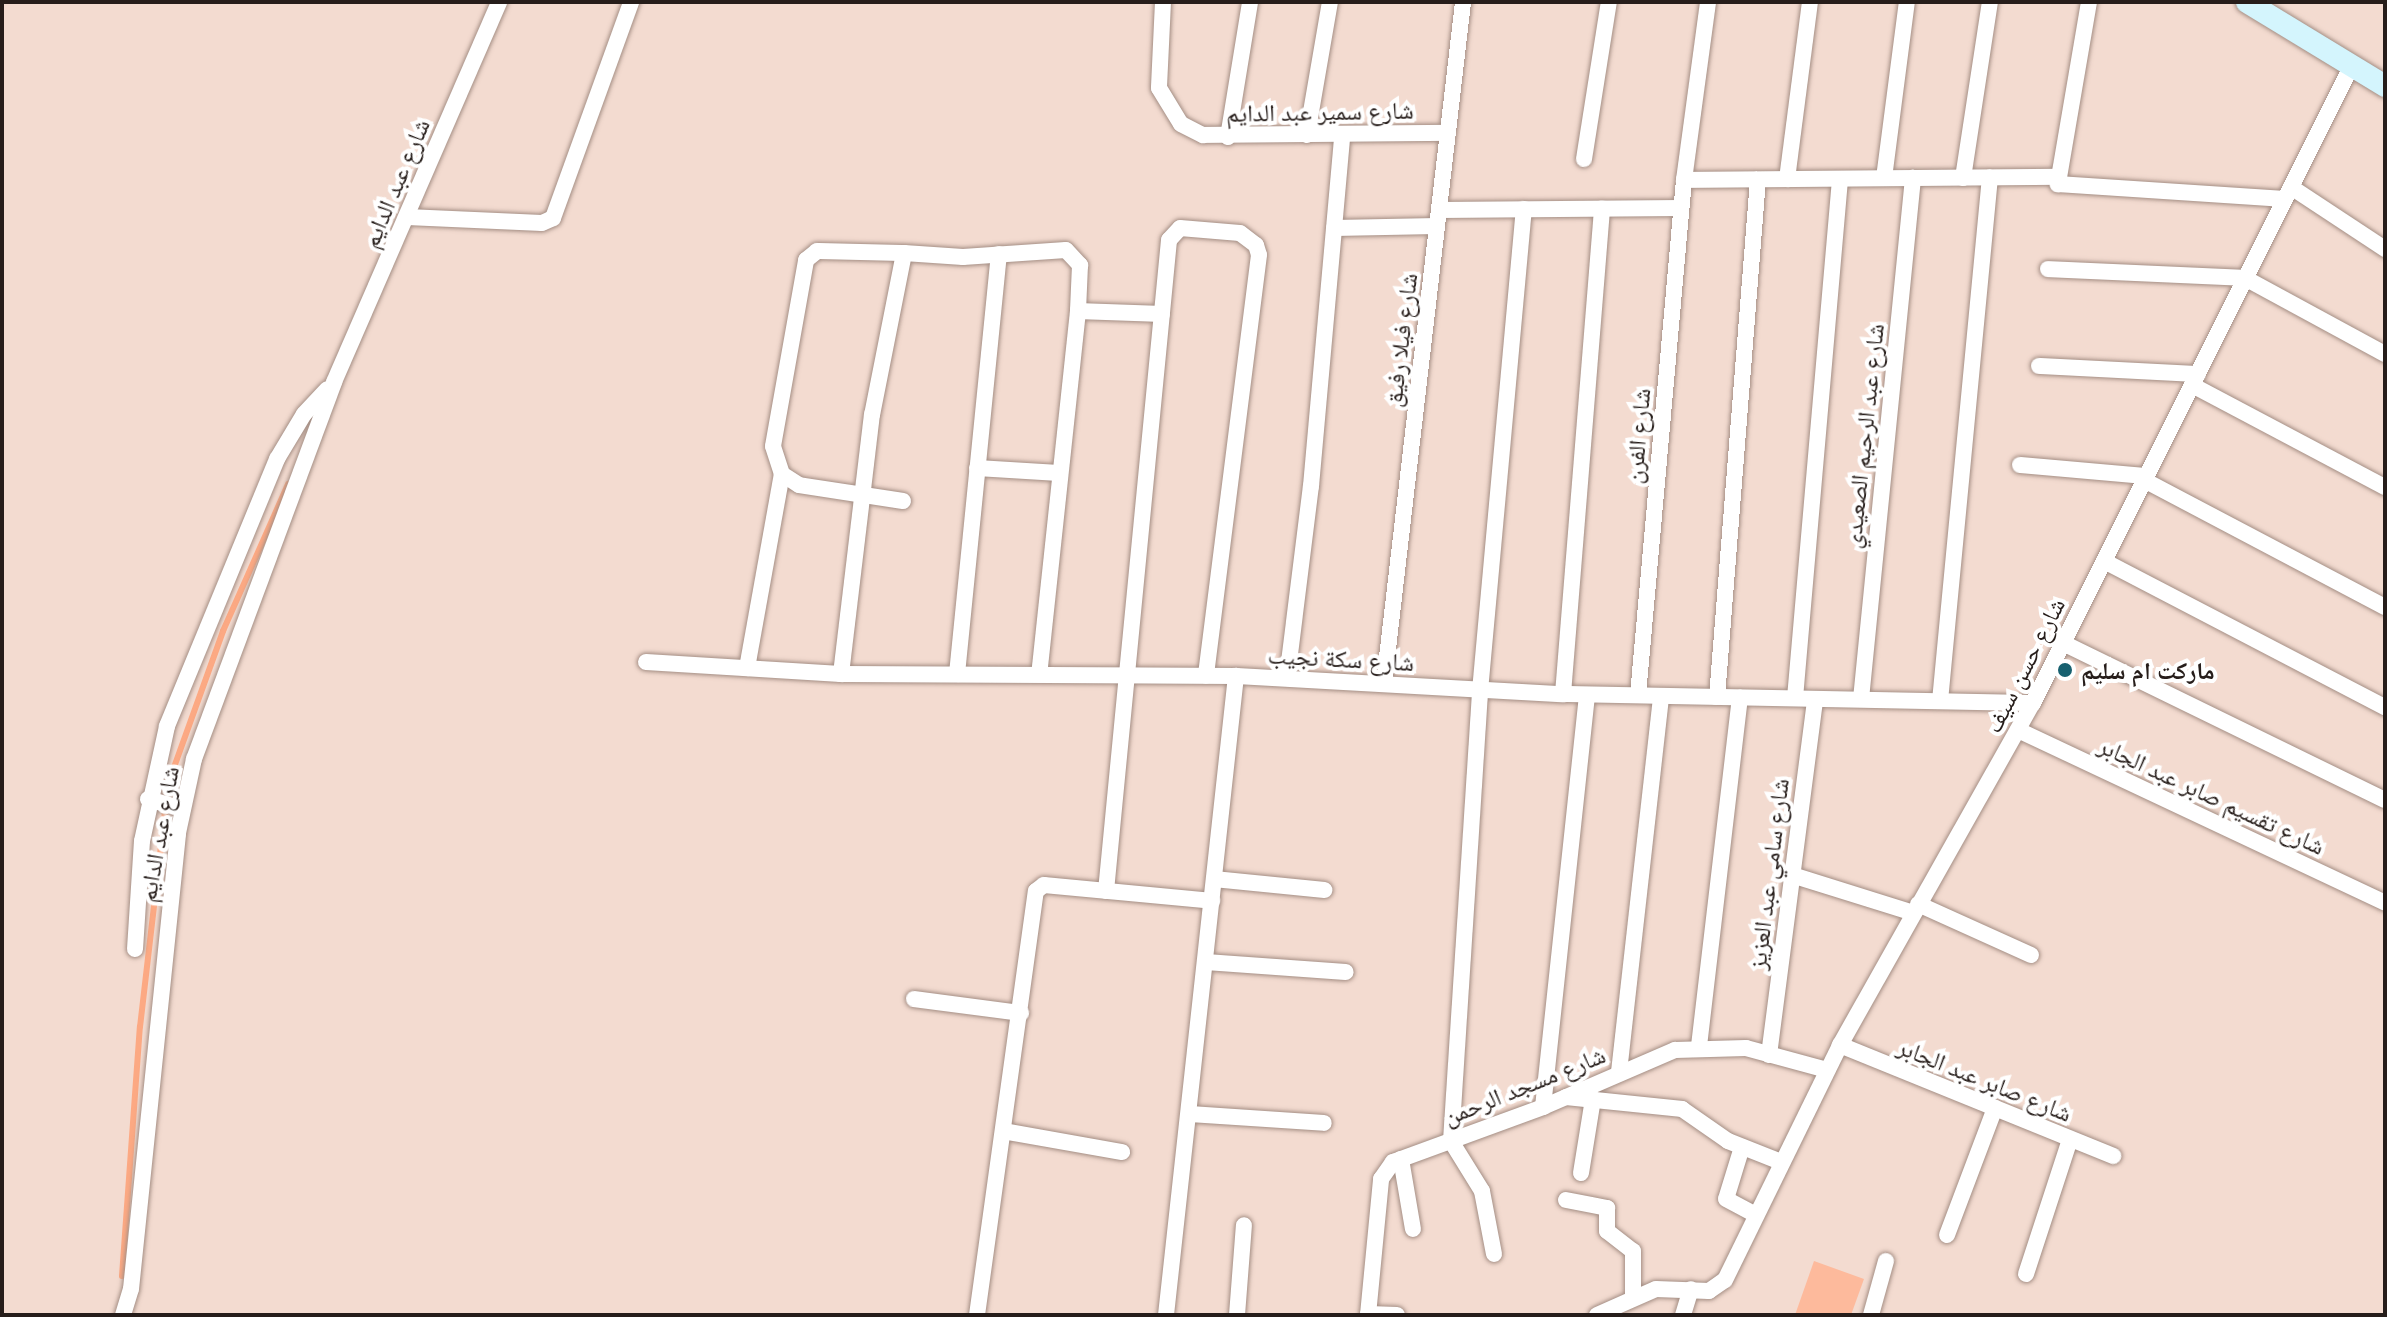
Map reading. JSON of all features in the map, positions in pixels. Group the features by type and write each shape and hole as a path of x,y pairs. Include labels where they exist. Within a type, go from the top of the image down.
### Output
{"street":[{"name":"شارع عبد الدايم","path":"123,1315 131,1289 169,907 183,809 217,688 334,382 499,2"},
{"path":"407,217 542,223 553,218 631,2"},
{"name":"شارع سمير عبد الدايم","path":"1163,2 1156,67 1167,107 1181,124 1203,135 1342,137 1448,133"},
{"path":"1228,137 1250,2"},
{"path":"1307,135 1330,2"},
{"name":"شارع فيلا رفيق","path":"1384,683 1463,2"},
{"path":"1584,159 1609,2"},
{"name":"شارع الفرن","path":"1638,695 1681,208 1708,2"},
{"path":"1787,179 1810,2"},
{"path":"1884,178 1907,2"},
{"path":"1963,178 1990,2"},
{"path":"2055,177 2089,2"},
{"path":"2247,2 2385,86"},
{"name":"شارع حسن سيف","path":"1691,1289 1716,1289 1725,1280 1840,1045 2033,703 2352,65"},
{"path":"1287,678 1342,137"},
{"path":"1940,701 1990,177"},
{"path":"1684,180 2055,177 2062,185 2288,193 2385,249"},
{"name":"شارع عبد الرحيم الصعيدي","path":"1861,699 1913,178"},
{"path":"1795,698 1840,179"},
{"path":"1717,697 1758,180"},
{"path":"1334,228 1524,209 1681,208"},
{"path":"1494,1254 1482,1191 1451,1141 1480,691 1524,209"},
{"path":"1563,694 1602,209"},
{"path":"1106,891 1130,675 1162,314 1174,232 1240,233 1256,245 1259,255 1206,676"},
{"path":"747,668 782,474 773,446 806,260 817,251 1070,252 1080,265 1078,311 1039,674"},
{"path":"841,674 861,495 904,253"},
{"path":"957,674 999,254"},
{"path":"2048,269 2245,278 2385,354"},
{"path":"1078,311 1162,314"},
{"path":"2039,366 2195,379 2385,487"},
{"name":"شارع عبد الدايم","path":"135,949 148,799 180,688 277,459 304,414 334,382"},
{"path":"2020,465 2145,478 2385,607"},
{"path":"977,468 1059,473"},
{"path":"782,474 799,485 903,501"},
{"path":"2104,561 2385,707"},
{"path":"2063,643 2385,800"},
{"name":"شارع سكة نجيب","path":"646,662 841,674 1236,676 1587,695 2033,703"},
{"path":"1166,1315 1236,676"},
{"path":"1543,1107 1587,695"},
{"path":"1619,1072 1661,696"},
{"path":"1699,1046 1740,697"},
{"name":"شارع سامي عبد العزيز","path":"1769,1055 1815,699"},
{"name":"شارع تقسيم صابر عبد الجابر","path":"2018,730 2385,903"},
{"path":"148,799 183,809"},
{"path":"1792,875 1916,908 2031,955"},
{"path":"1214,879 1324,890"},
{"path":"977,1315 1036,891 1044,885 1212,901"},
{"path":"1206,962 1346,972"},
{"path":"914,999 1021,1013"},
{"name":"شارع صابر عبد الجابر","path":"1840,1045 2113,1156"},
{"name":"شارع مسجد الرحمن","path":"1401,1159 1543,1107 1619,1072 1699,1046 1769,1055 1827,1070"},
{"path":"1565,1097 1682,1109 1742,1147 1781,1162"},
{"path":"1581,1173 1593,1099"},
{"path":"1947,1235 1995,1108"},
{"path":"1190,1114 1324,1123"},
{"path":"1003,1131 1122,1152"},
{"path":"2026,1274 2070,1139"},
{"path":"1742,1147 1726,1199 1756,1215"},
{"path":"1397,1315 1368,1314 1381,1179 1389,1165 1401,1159 1413,1229"},
{"path":"1566,1200 1607,1208 1607,1231 1633,1251 1633,1297"},
{"path":"1237,1315 1244,1225"},
{"path":"1871,1315 1886,1261"},
{"path":"1597,1315 1656,1289 1691,1289 1683,1315"}],"building":[{"path":"1814,1261 1864,1279 1851,1315 1795,1315"}],"waterway":[{"path":"122,1276 140,1027 168,784 223,631 288,484"}],"place":[{"name":"ماركت ام سليم","path":"2065,670"}]}
